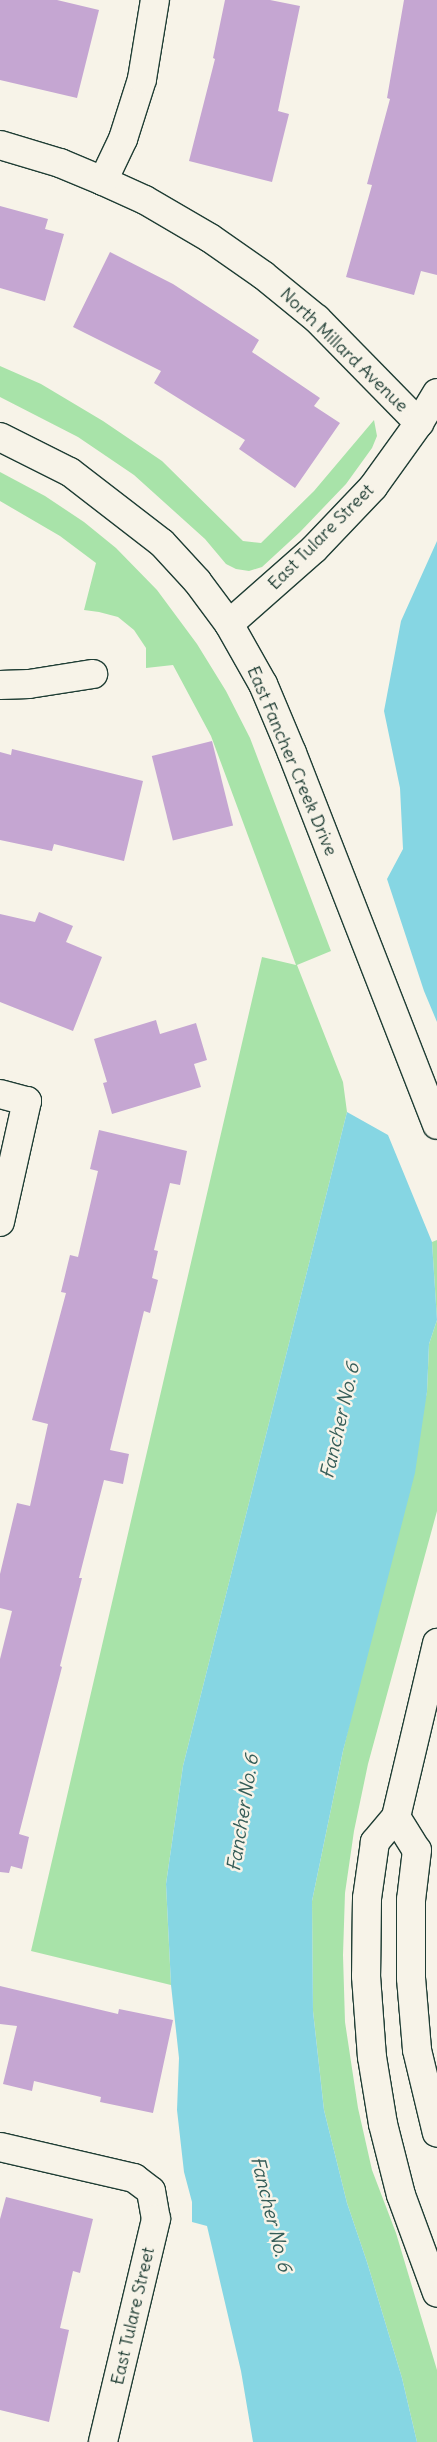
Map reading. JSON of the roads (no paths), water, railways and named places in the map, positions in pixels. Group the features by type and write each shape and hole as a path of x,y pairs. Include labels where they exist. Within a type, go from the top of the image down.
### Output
{"street":[{"path":"103,181 123,138 142,79 155,0"},
{"name":"North Millard Avenue","path":"0,145 60,163 103,181 145,200 210,238 264,275 317,319 420,423"},
{"name":"East Tulare Street","path":"229,624 314,549 373,487 420,423 437,393"},
{"name":"East Fancher Creek Drive","path":"0,437 70,472 162,543 197,581 229,624 263,684 292,753 437,1125"},
{"path":"0,685 29,684 93,674"},
{"path":"0,1094 27,1101 0,1222"},
{"path":"437,1643 396,1817 374,1842 367,1898 366,1976 371,2039 383,2124 401,2195 437,2293"},
{"path":"396,1817 417,1850 411,1900 411,1978 417,2050 437,2133"},
{"name":"East Tulare Street","path":"0,2147 134,2178 151,2190 156,2218 103,2442"}],"water":[{"path":"437,541 437,1022 424,991 387,879 403,849 400,788 384,711 401,621"},
{"name":"Fancher No. 6","path":"347,1112 388,1135 432,1242 437,1320 429,1344 427,1392 415,1473 343,1751 312,1901 313,2011 324,2110 347,2203 402,2378 417,2442 253,2442 241,2371 207,2226 192,2222 192,2202 184,2172 177,2110 179,2058 171,1985 166,1884 183,1766"}]}
